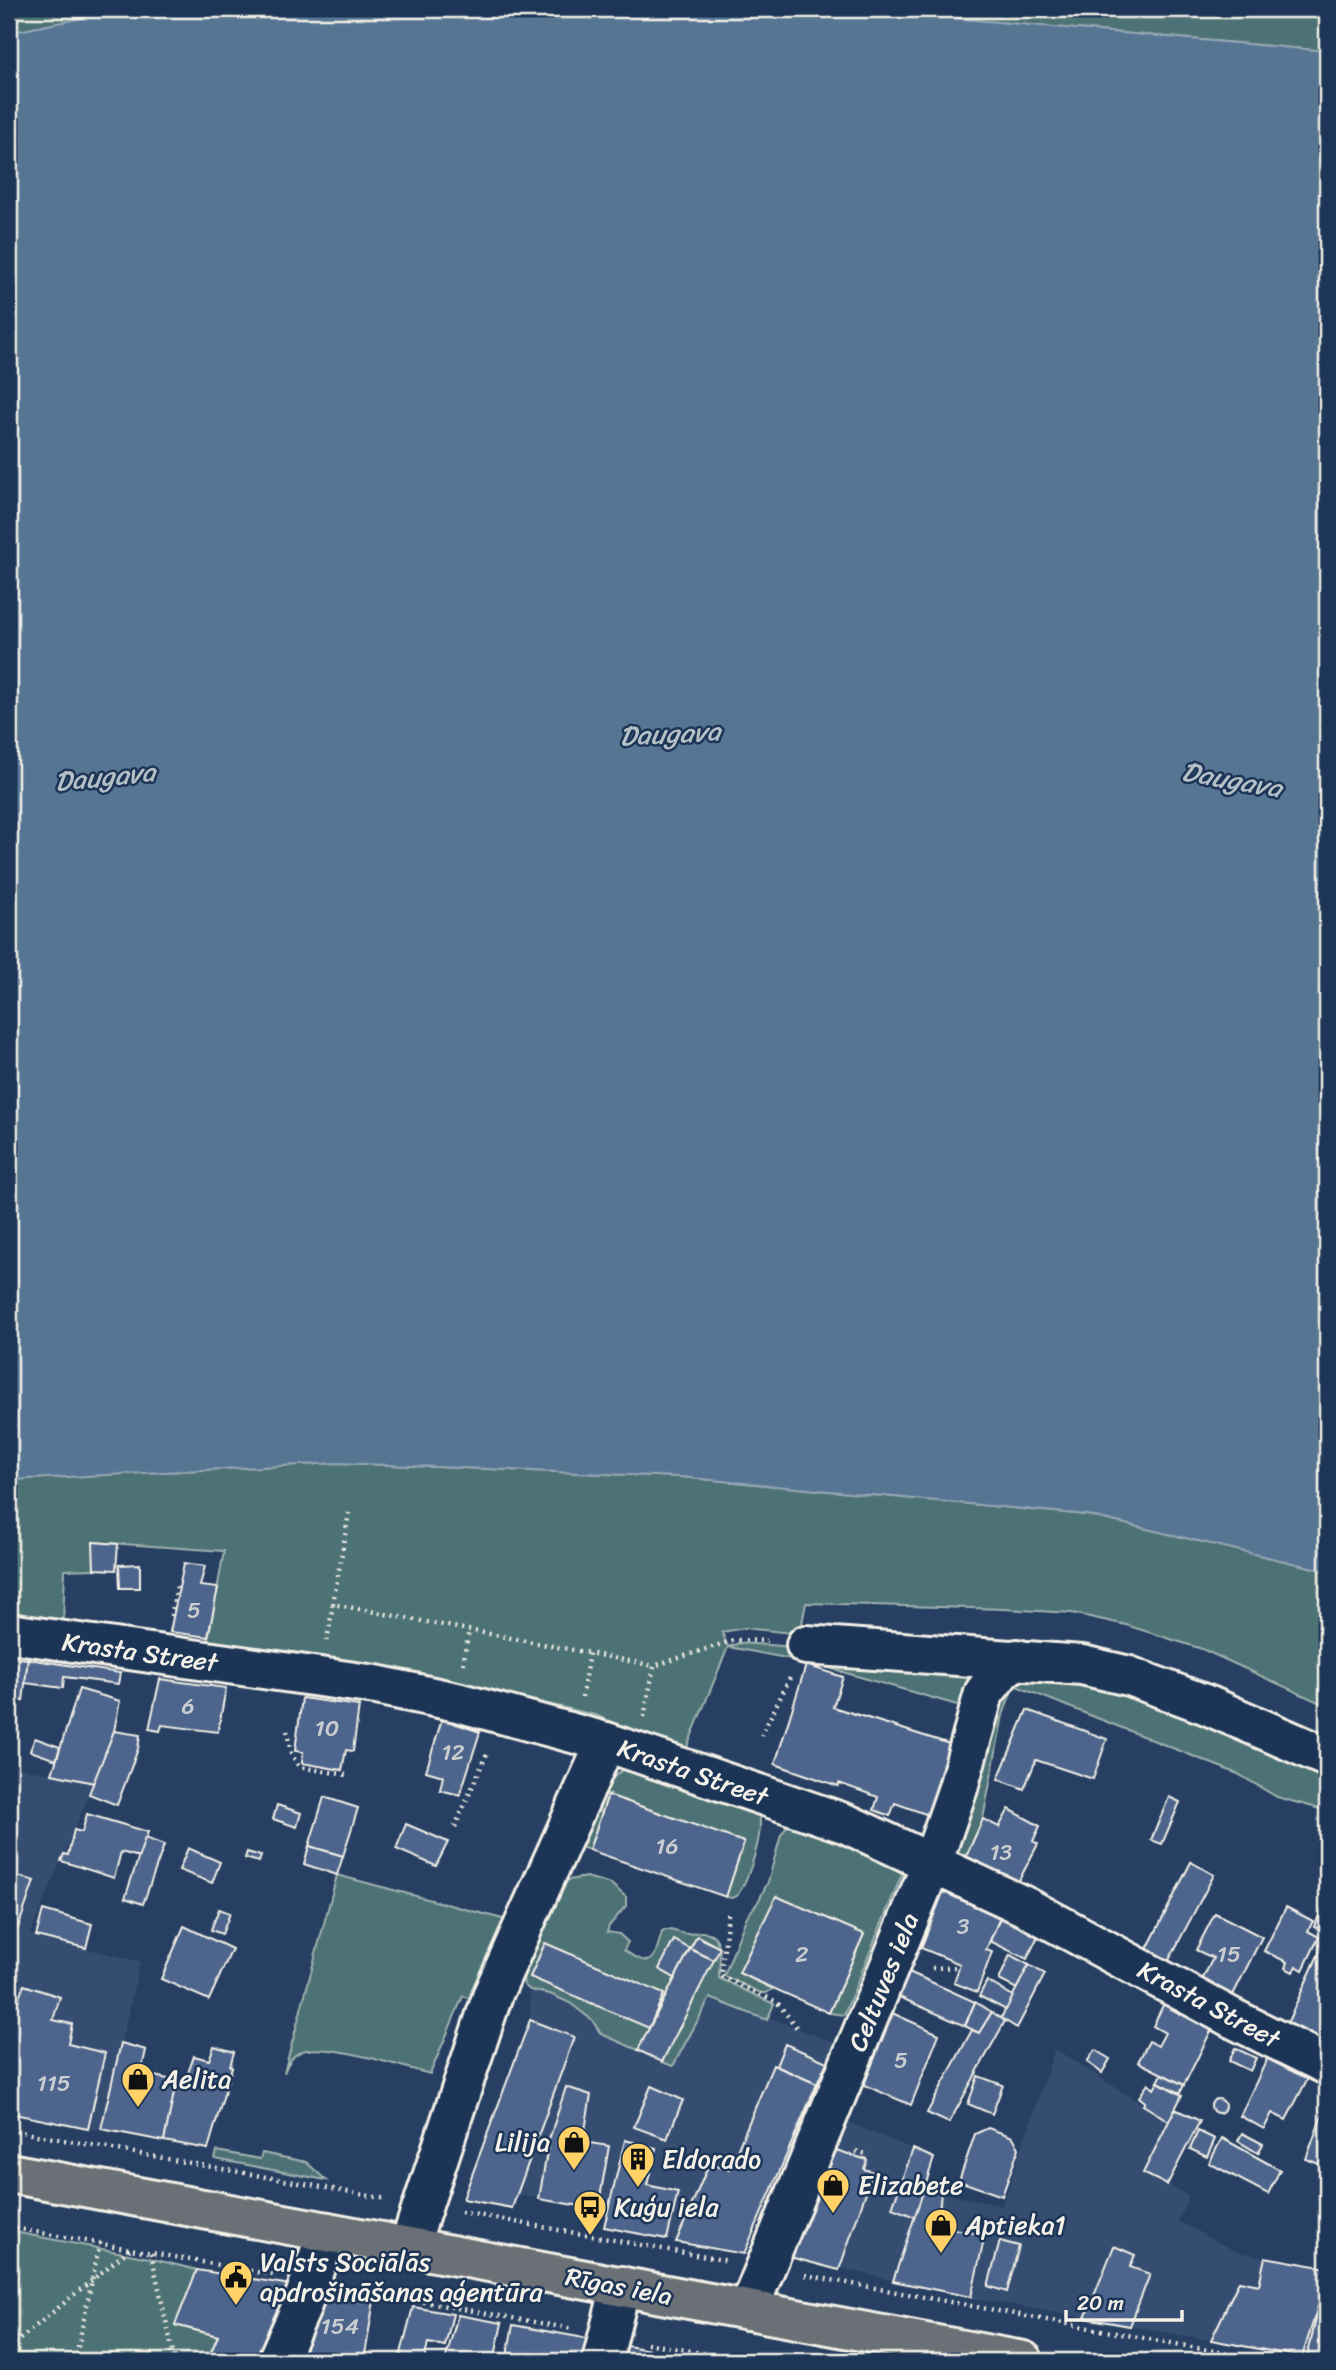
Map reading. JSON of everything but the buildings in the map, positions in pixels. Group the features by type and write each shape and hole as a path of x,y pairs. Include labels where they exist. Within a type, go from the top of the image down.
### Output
{"main road":[{"name":"Rīgas iela","path":"9,2173 1023,2361"}],"street":[{"name":"Krasta Street","path":"9,1633 376,1685 606,1743 846,1824 1026,1907 1234,2019 1327,2065"},
{"path":"801,1659 1017,1659 1082,1665 1129,1676 1207,1705 1327,1757"},
{"name":"Celtuves iela","path":"748,2310 932,1863 958,1788 984,1693 1002,1670 1017,1659"},
{"path":"409,2247 493,1994 606,1743"},
{"path":"277,2361 301,2308 327,2232"},
{"path":"605,2349 621,2286"}],"path":[{"path":"322,1677 349,1513"},
{"path":"333,1604 654,1666 734,1640 791,1641 801,1659 785,1685 761,1736"},
{"path":"589,1653 606,1743"},
{"path":"606,1743 654,1666"},
{"path":"455,1827 503,1715"},
{"path":"287,1731 291,1753 299,1767 347,1775"},
{"path":"728,1914 721,1976 777,2002 797,2028"},
{"path":"9,2130 1267,2361"},
{"path":"9,2227 310,2281 605,2349 746,2361"},
{"path":"75,2361 100,2243"},
{"path":"9,2348 130,2249"},
{"path":"151,2253 175,2361"}],"shaded area":[{"path":"9,1765 94,1783 30,1934 140,1962 121,2043 146,2050 141,2073 177,2081 164,2141 9,2113"},
{"path":"530,1977 706,1994 834,2042 744,2254 676,2242 598,2209 518,2195 512,2208 463,2199 530,2020"},
{"path":"1055,2049 1169,2121 1143,2173 1189,2196 1178,2221 1237,2252 1327,2268 1327,2361 978,2299 790,2257 848,2122 934,2158 924,2189 1002,2206"}],"green space":[{"path":"9,9 126,9 9,33"},
{"path":"848,9 1327,9 1327,51 872,11"},
{"path":"338,1463 680,1477 1087,1515 1327,1571 1327,1706 1202,1649 1126,1625 1072,1613 806,1603 800,1634 745,1628 722,1632 728,1647 685,1752 595,1715 389,1666 207,1646 224,1551 94,1542 94,1569 65,1570 63,1624 9,1616 9,1480"},
{"path":"739,1643 795,1647 807,1662 728,1647"},
{"path":"993,1663 925,1837 920,1836 931,1816 964,1707 815,1664"},
{"path":"1072,1670 1327,1766 1327,1811 1277,1797 1238,1774 1014,1685 1003,1715 983,1819 964,1861 952,1855 1002,1681"},
{"path":"626,1768 759,1813 759,1833 754,1856 737,1896 726,1897 744,1842 608,1795 589,1850 581,1847 602,1792 616,1775"},
{"path":"793,1823 905,1867 844,2015 829,2013 864,1934 776,1897 739,1973 773,1989 761,1993 724,1976 746,1918 768,1882 781,1835 788,1825"},
{"path":"337,1875 510,1921 475,2001 463,1996 430,2074 326,2050 300,2052 288,2063 284,2073"},
{"path":"586,1877 611,1884 626,1897 626,1906 607,1932 619,1934 628,1942 624,1950 642,1960 652,1959 662,1932 666,1930 688,1934 708,1933 717,1941 719,1948 697,1936 690,1949 674,1940 660,1969 675,1978 638,2050 601,2034 592,2020 570,2003 550,1994 530,1990 524,1985 522,1972 562,1884"},
{"path":"719,1948 719,1978 774,2004 767,2020 710,1998 673,2066 662,2062"},
{"path":"217,2151 260,2159 262,2153 306,2162 326,2180 215,2159"},
{"path":"9,2231 197,2270 175,2325 218,2336 207,2361 9,2361"}],"water":[{"name":"Daugava","path":"126,9 848,9 1327,51 1327,1571 1087,1515 680,1477 338,1463 9,1480 9,33"}],"place":[{"name":"Aelita","path":"138,2109"},
{"name":"Lilija","path":"574,2172"},
{"name":"Eldorado","path":"638,2189"},
{"name":"Elizabete","path":"833,2215"},
{"name":"Kuģu iela","path":"590,2237"},
{"name":"Aptieka1","path":"941,2255"},
{"name":"Valsts Sociālās apdrošināšanas aģentūra","path":"236,2307"}]}
